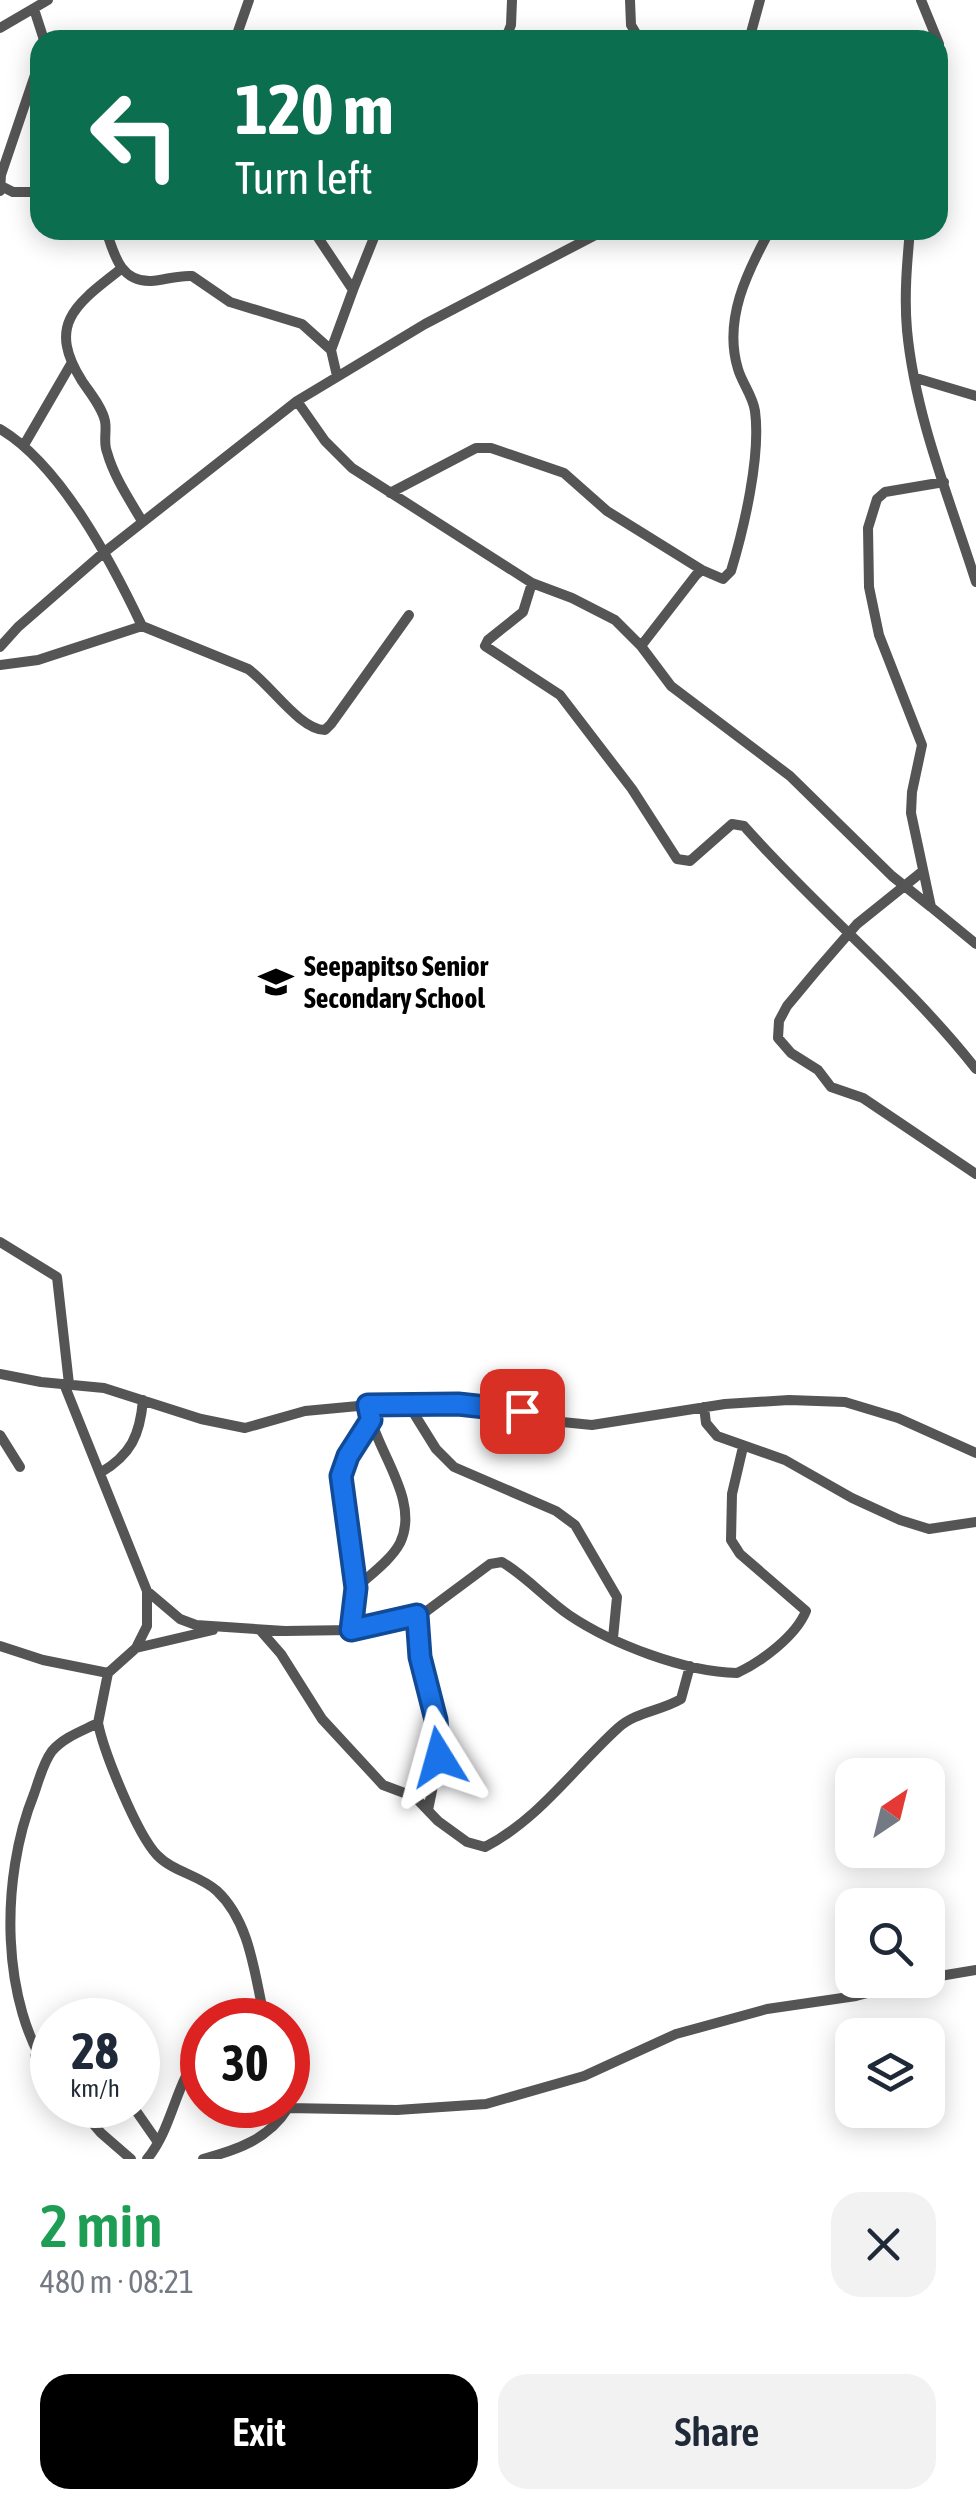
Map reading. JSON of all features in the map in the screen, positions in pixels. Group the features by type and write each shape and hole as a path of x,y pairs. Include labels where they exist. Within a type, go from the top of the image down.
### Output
{"street":[{"path":"0,28 48,0"},
{"path":"238,30 249,0"},
{"path":"509,30 512,0"},
{"path":"630,0 634,30"},
{"path":"752,30 760,0"},
{"path":"921,0 933,30"},
{"path":"34,10 42,30"},
{"path":"30,89 1,174 1,189 30,192"},
{"path":"110,240 120,268 135,279 192,276 230,302 302,324 330,350 337,376"},
{"path":"320,240 353,290"},
{"path":"330,350 373,240"},
{"path":"0,647 102,554 298,401 425,324 587,240"},
{"path":"390,492 476,448 491,448 564,474 607,512 702,570 725,578 740,543 756,416 732,345 734,316 748,271 765,240"},
{"path":"909,240 907,334 944,482 976,582"},
{"path":"120,268 91,292 69,320 64,340 71,364 105,421 105,448 142,521"},
{"path":"24,444 71,364"},
{"path":"916,378 976,396"},
{"path":"298,401 336,454 390,492 532,583 615,620 641,646 671,686 790,776 906,887 976,944"},
{"path":"0,430 24,444 68,496 127,593 142,626"},
{"path":"931,907 911,814 922,745 873,617 868,587 868,528 880,495 944,482"},
{"path":"641,646 702,570"},
{"path":"532,583 524,610 488,640 487,648 560,694 632,789 677,859 690,861 732,824 740,824 901,985 976,1070"},
{"path":"0,666 38,660 142,626 248,668 310,728 325,730 409,614"},
{"path":"923,871 867,915 786,1006 779,1020 778,1038 791,1054 818,1070 831,1087 863,1098 976,1174"},
{"path":"0,1242 57,1277 66,1384 146,1591 147,1626 136,1648 108,1673 98,1723 130,1810 158,1856 218,1891 235,1916 250,1947 261,1998"},
{"path":"0,1374 104,1388 229,1427 245,1428 305,1411 368,1405 458,1404 592,1425 704,1407 790,1400 860,1404 976,1453"},
{"path":"100,1472 126,1456 134,1442 143,1400"},
{"path":"408,1404 436,1450 454,1467 556,1512 575,1525 617,1597 613,1638"},
{"path":"356,1588 389,1557 404,1530 401,1494 368,1405"},
{"path":"704,1407 709,1429 717,1436 785,1460 852,1498 918,1527 976,1522"},
{"path":"351,1630 356,1588 341,1476 348,1456 371,1420"},
{"path":"0,1435 20,1466"},
{"path":"146,1591 180,1620 260,1630 351,1630 431,1609 490,1564 502,1562 539,1587 565,1612 613,1638 690,1666 737,1673 751,1667 802,1622 806,1612 740,1554 731,1540 732,1494 743,1447"},
{"path":"417,1615 424,1678 439,1740 428,1810"},
{"path":"136,1648 224,1627"},
{"path":"260,1630 282,1654 331,1730 383,1784 415,1798 468,1842 485,1847 570,1778 620,1726 681,1699 690,1666"},
{"path":"0,1646 43,1660 108,1673"},
{"path":"30,2040 8,1972 18,1835 52,1752 68,1738 98,1723"},
{"path":"945,1975 976,1970"},
{"path":"310,2106 397,2110 486,2104 584,2076 676,2034 767,2009 842,1998"},
{"path":"147,2159 180,2088"},
{"path":"97,2128 131,2159"},
{"path":"149,2128 158,2141"},
{"path":"203,2159 234,2150 271,2128"}],"place":[{"name":"Seepapitso Senior Secondary School","path":"276,982"}],"route":[{"path":"439,1757 436,1720 420,1657 417,1615 351,1630 356,1588 341,1476 348,1456 371,1420 368,1405 458,1404 522,1411"}]}
